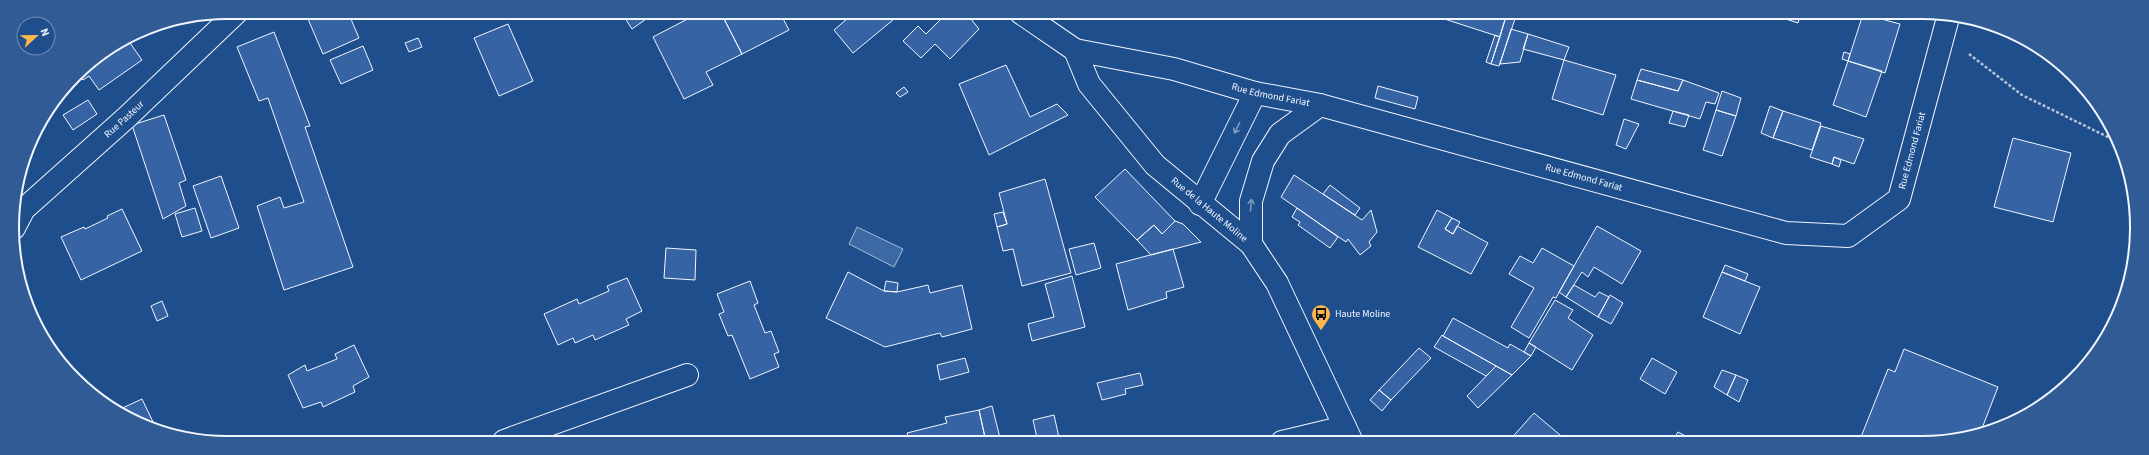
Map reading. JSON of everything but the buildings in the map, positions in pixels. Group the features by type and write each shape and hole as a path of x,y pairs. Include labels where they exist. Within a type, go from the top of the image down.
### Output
{"street":[{"name":"Rue Pasteur","path":"19,218 24,209 127,117 230,19"},
{"name":"Rue de la Haute Moline","path":"1030,19 1074,50 1090,84 1155,165 1200,204 1250,244 1277,283 1349,435"},
{"name":"Rue Edmond Fariat","path":"1074,50 1174,69 1255,93 1320,105 1786,233 1848,236 1899,199 1946,24"},
{"path":"1200,204 1255,93"},
{"path":"1250,244 1251,202 1263,161 1280,134 1320,105"},
{"path":"518,436 687,375"}],"path":[{"path":"1946,24 2022,94 2109,138"}],"water":[{"path":"857,227 903,249 894,267 849,244"}],"place":[{"name":"Haute Moline","path":"1321,331"}]}
